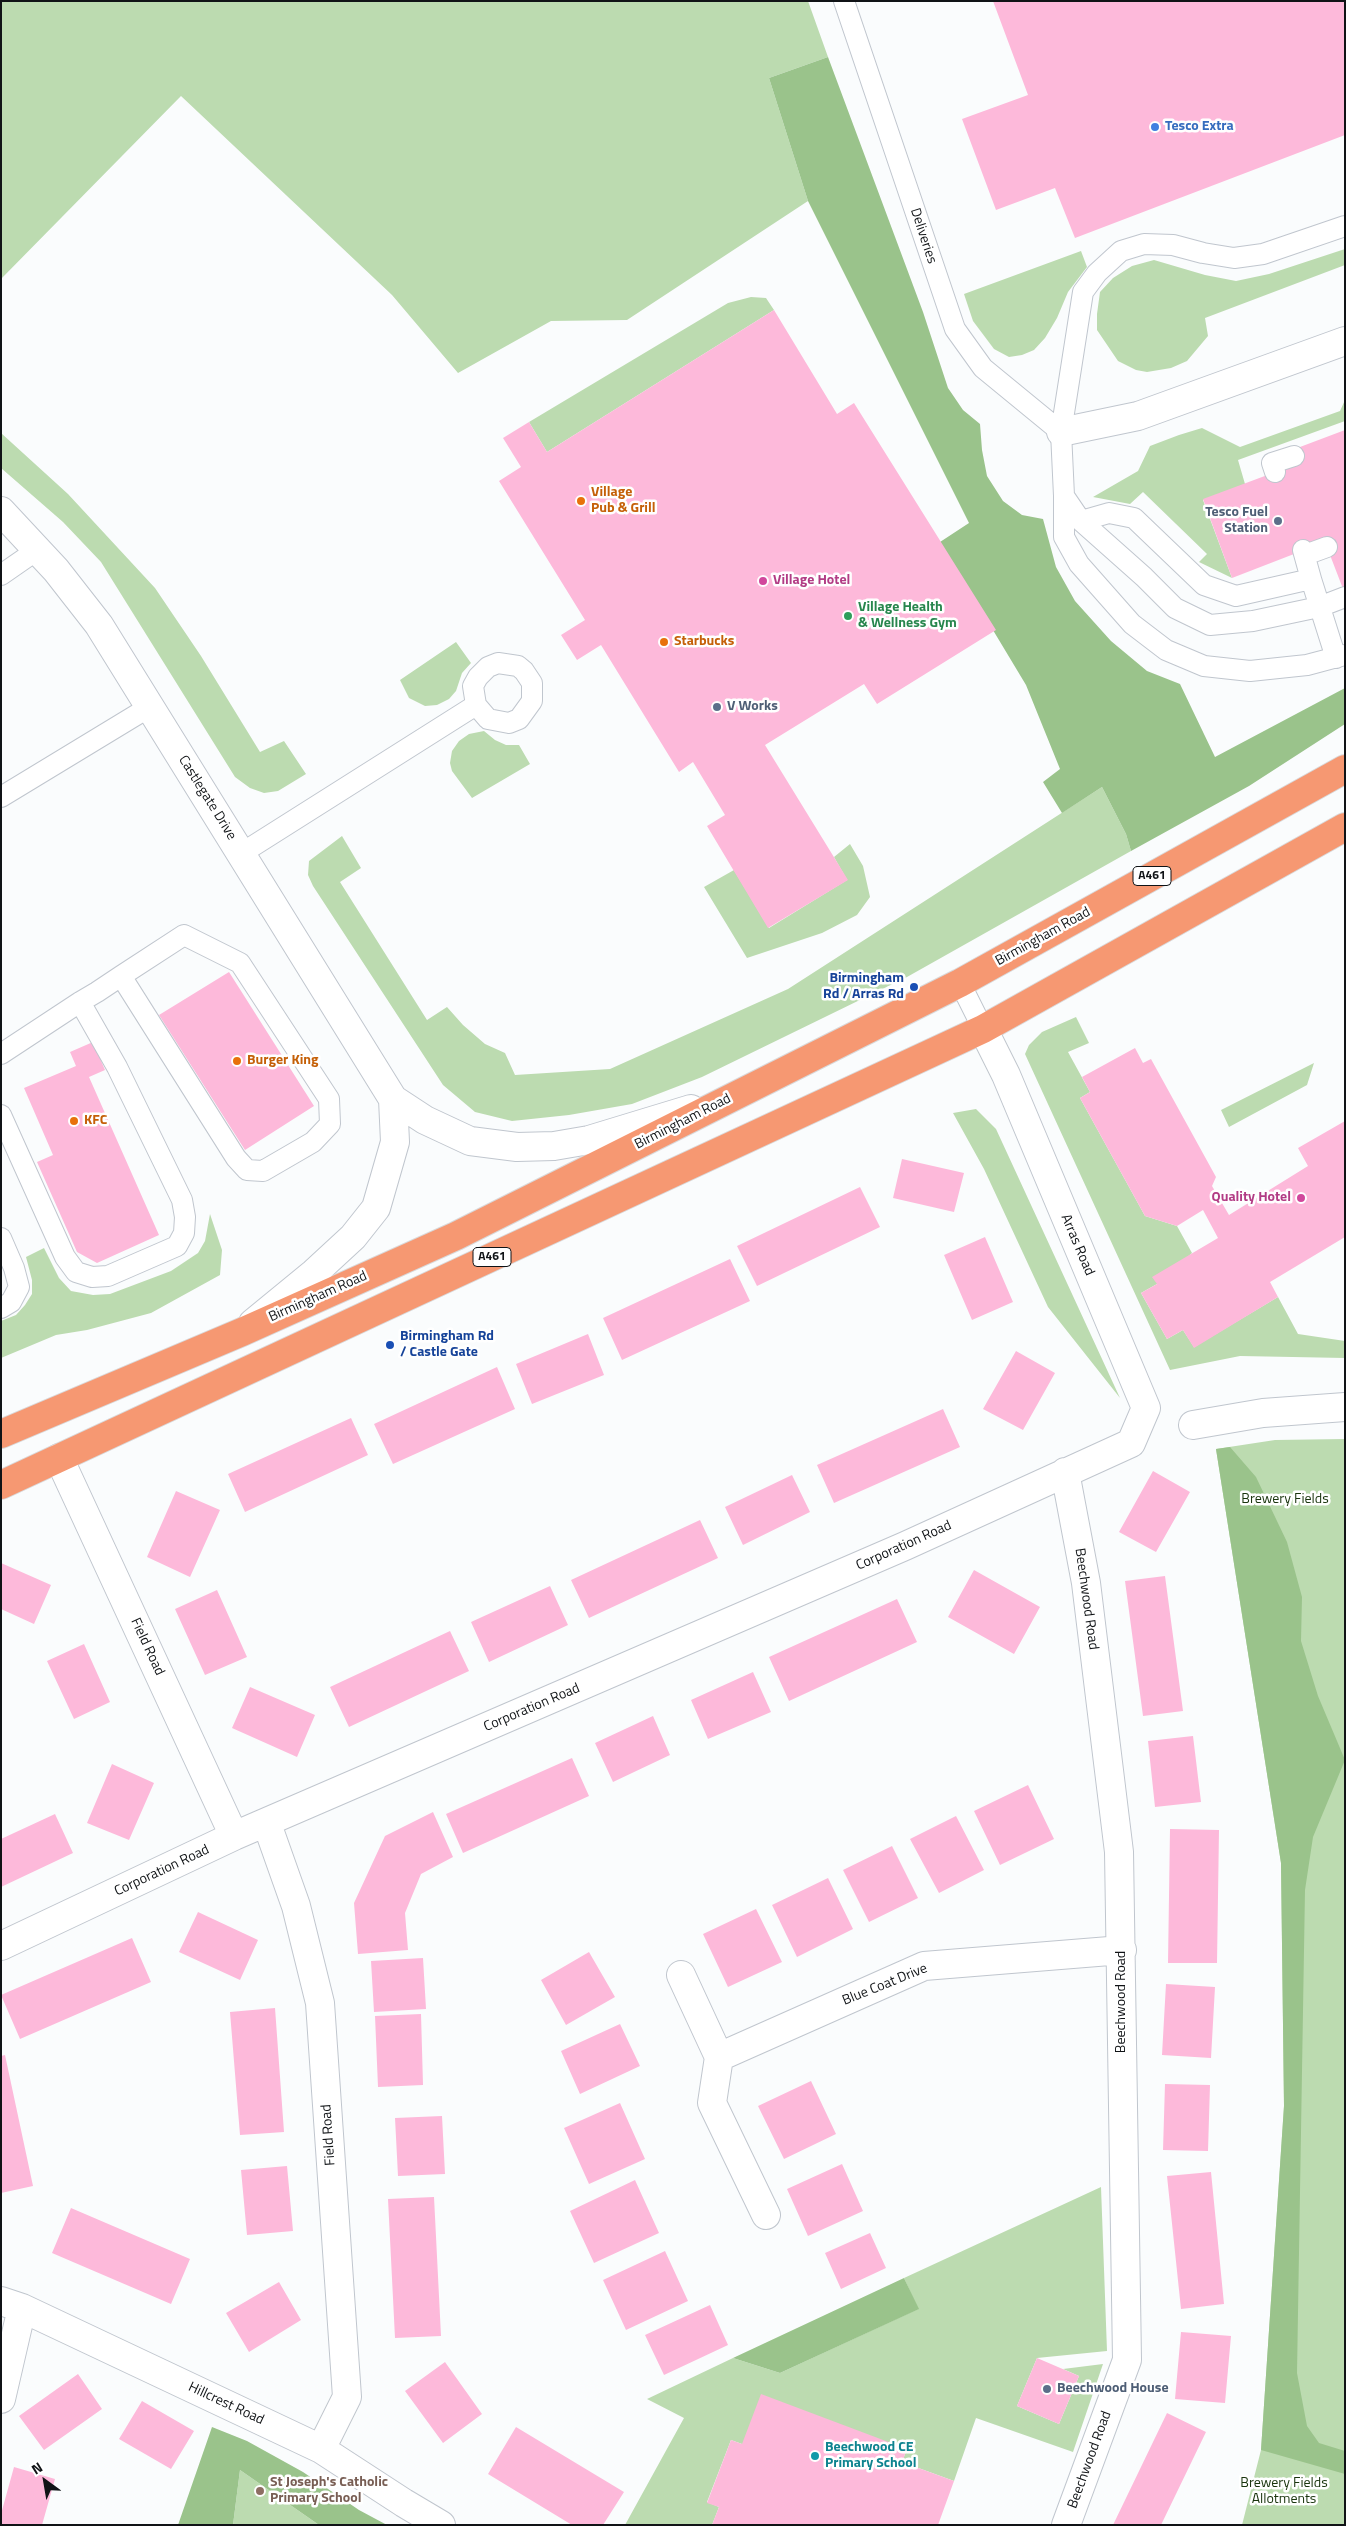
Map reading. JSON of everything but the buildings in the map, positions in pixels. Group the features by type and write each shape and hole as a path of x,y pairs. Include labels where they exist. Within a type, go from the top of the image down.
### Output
{"highway":[{"name":"Birmingham Road","path":"1,1434 242,1332 456,1236 960,983 1345,769"},
{"name":"A461","path":"1,1485 983,1029 1345,827"}],"street":[{"path":"1061,432 1138,416 1345,340"},
{"name":"Castlegate Drive","path":"1,511 37,550 99,625 393,1099 425,1120 470,1141 517,1147 554,1146 589,1140 738,1095"},
{"name":"Arras Road","path":"983,1029 1006,1075 1146,1408 1131,1443 1065,1472"},
{"name":"Castlegate Drive","path":"242,1332 321,1267 353,1237 376,1208 395,1142 393,1099"},
{"path":"1194,1425 1263,1413 1345,1407"},
{"name":"Field Road","path":"60,1458 234,1836"},
{"name":"Corporation Road","path":"1,1946 234,1836 267,1824 905,1546 1065,1472"},
{"name":"Beechwood Road","path":"1065,1472 1086,1584 1116,1833 1122,1950 1122,2178 1127,2360 1066,2525"},
{"name":"Field Road","path":"267,1824 296,1906 320,2003 347,2397 321,2448"},
{"name":"Blue Coat Drive","path":"719,2057 924,1966 1122,1950"},
{"path":"681,1975 719,2057 712,2103 766,2216"},
{"path":"1,2400 12,2304"},
{"name":"Hillcrest Road","path":"12,2304 321,2448 441,2525"}],"lane":[{"name":"Deliveries","path":"844,1 954,329 982,368 1061,432"},
{"path":"1327,547 1304,552 1319,607 1340,656 1307,665 1250,671 1204,666 1166,650 1132,624 1079,564 1064,537 1061,432 1083,292 1098,273 1121,251 1144,244 1173,245 1203,253 1234,258 1263,254 1345,226"},
{"path":"1275,472 1272,463 1294,456"},
{"path":"1064,496 1081,521 1144,577 1175,608 1210,625 1253,621 1319,607 1345,597"},
{"path":"1081,521 1108,513 1134,518 1204,585 1236,596 1311,579"},
{"path":"1,575 37,550"},
{"path":"242,854 476,705"},
{"path":"1,797 151,706"},
{"path":"1,1054 80,1002 184,936 240,963 329,1099 330,1124 313,1142 263,1171 247,1170 236,1158 121,976"},
{"name":"Arras Road","path":"960,983 983,1029"},
{"path":"1,1115 65,1257 76,1272 92,1277 108,1276 177,1246 184,1233 185,1217 182,1200 117,1067 80,1002"},
{"path":"1,1238 14,1268 18,1287 10,1302 1,1308"}],"green space":[{"path":"1,1 808,1 828,57 769,78 808,201 627,320 551,321 458,373 392,295 181,96 1,279"},
{"path":"828,57 923,312 948,388 963,410 980,424 987,476 1003,501 1022,515 1043,519 1056,567 1075,601 1111,641 1147,671 1180,684 1215,757 1345,688 1345,724 1249,786 1131,851 1126,834 1102,787 1062,813 1043,782 1060,769 1026,685 940,542 969,523 808,201 769,78"},
{"path":"1345,249 1345,265 1205,318 1208,336 1187,361 1171,368 1147,372 1136,370 1118,361 1097,330 1100,292 1113,278 1132,266 1154,260 1205,275 1236,281 1269,274"},
{"path":"1081,251 1087,267 1068,292 1057,318 1045,338 1034,350 1022,355 1009,357 994,349 973,321 964,294"},
{"path":"751,297 766,298 774,310 547,452 529,422 728,303"},
{"path":"1345,400 1345,421 1238,460 1245,484 1203,500 1232,578 1199,562 1207,554 1143,492 1130,504 1093,497 1138,471 1150,446 1202,428 1240,447 1340,411"},
{"path":"1,433 68,494 155,588 201,656 260,752 284,741 306,774 278,791 264,793 250,788 235,777 101,562 63,522 1,468"},
{"path":"456,642 471,663 462,673 456,691 449,699 437,705 425,706 409,698 400,680"},
{"path":"484,731 495,740 506,745 519,745 530,764 472,798 452,771 450,763 452,751 459,741 469,734"},
{"path":"1102,787 1126,834 1131,851 907,977 702,1077 632,1104 569,1115 512,1121 475,1112 443,1085 313,886 308,875 309,861 342,836 361,868 340,882 427,1020 447,1007 463,1025 485,1044 505,1053 515,1075 610,1069 788,989"},
{"path":"850,844 863,866 870,897 857,915 822,933 747,958 704,887 734,870 769,928 847,880 834,857"},
{"path":"1076,1017 1089,1043 1068,1052 1090,1092 1080,1098 1145,1216 1177,1226 1192,1253 1157,1284 1141,1293 1167,1339 1183,1330 1194,1347 1278,1297 1298,1334 1345,1341 1345,1358 1240,1356 1170,1370 1025,1054 1029,1045 1042,1032"},
{"path":"1314,1063 1307,1085 1229,1127 1221,1110"},
{"path":"976,1109 996,1129 1120,1398 1048,1307 984,1169 953,1113"},
{"path":"210,1214 222,1250 220,1275 151,1313 87,1330 56,1335 1,1358 1,1321 16,1315 32,1294 32,1280 26,1257 44,1248 59,1278 71,1291 93,1295 110,1294 171,1271 198,1253 205,1241"},
{"name":"Brewery Fields","path":"1345,1439 1345,2525 1242,2525 1261,2450 1284,2106 1281,1863 1216,1449 1275,1440"},
{"path":"1230,1447 1256,1477 1287,1542 1302,1597 1301,1641 1318,1696 1345,1760 1313,1837 1305,1890 1297,2373 1307,2426 1319,2443 1345,2451 1345,2474 1261,2450 1284,2106 1281,1863 1216,1449"},
{"path":"1101,2187 1107,2351 1037,2358 1017,2406 1059,2424 1079,2376 1063,2369 1103,2364 1073,2452 976,2418 954,2481 902,2462 907,2449 742,2444 731,2440 707,2502 719,2507 712,2525 625,2525 684,2418 647,2399 733,2358 780,2373 918,2309 904,2278"},
{"path":"904,2278 919,2309 780,2373 733,2358"},
{"name":"St Joseph's Catholic Primary School","path":"212,2427 247,2441 303,2472 359,2510 387,2525 319,2525 240,2470 233,2525 178,2525"},
{"path":"240,2470 319,2525 233,2525"}],"place":[{"name":"Tesco Extra","path":"1155,127"},
{"name":"Village Pub & Grill","path":"581,501"},
{"name":"Tesco Fuel Station","path":"1278,521"},
{"name":"Village Hotel","path":"763,581"},
{"name":"Village Health & Wellness Gym","path":"848,616"},
{"name":"Starbucks","path":"664,642"},
{"name":"V Works","path":"717,707"},
{"name":"Birmingham Rd / Arras Rd","path":"914,987"},
{"name":"Burger King","path":"237,1061"},
{"name":"KFC","path":"74,1121"},
{"name":"Quality Hotel","path":"1301,1198"},
{"name":"Birmingham Rd / Castle Gate","path":"390,1345"},
{"name":"Beechwood House","path":"1047,2389"},
{"name":"Beechwood CE Primary School","path":"815,2456"},
{"name":"St Joseph's Catholic Primary School","path":"260,2491"}],"park label":[{"name":"Brewery Fields Allotments","path":"1284,2492"}]}
